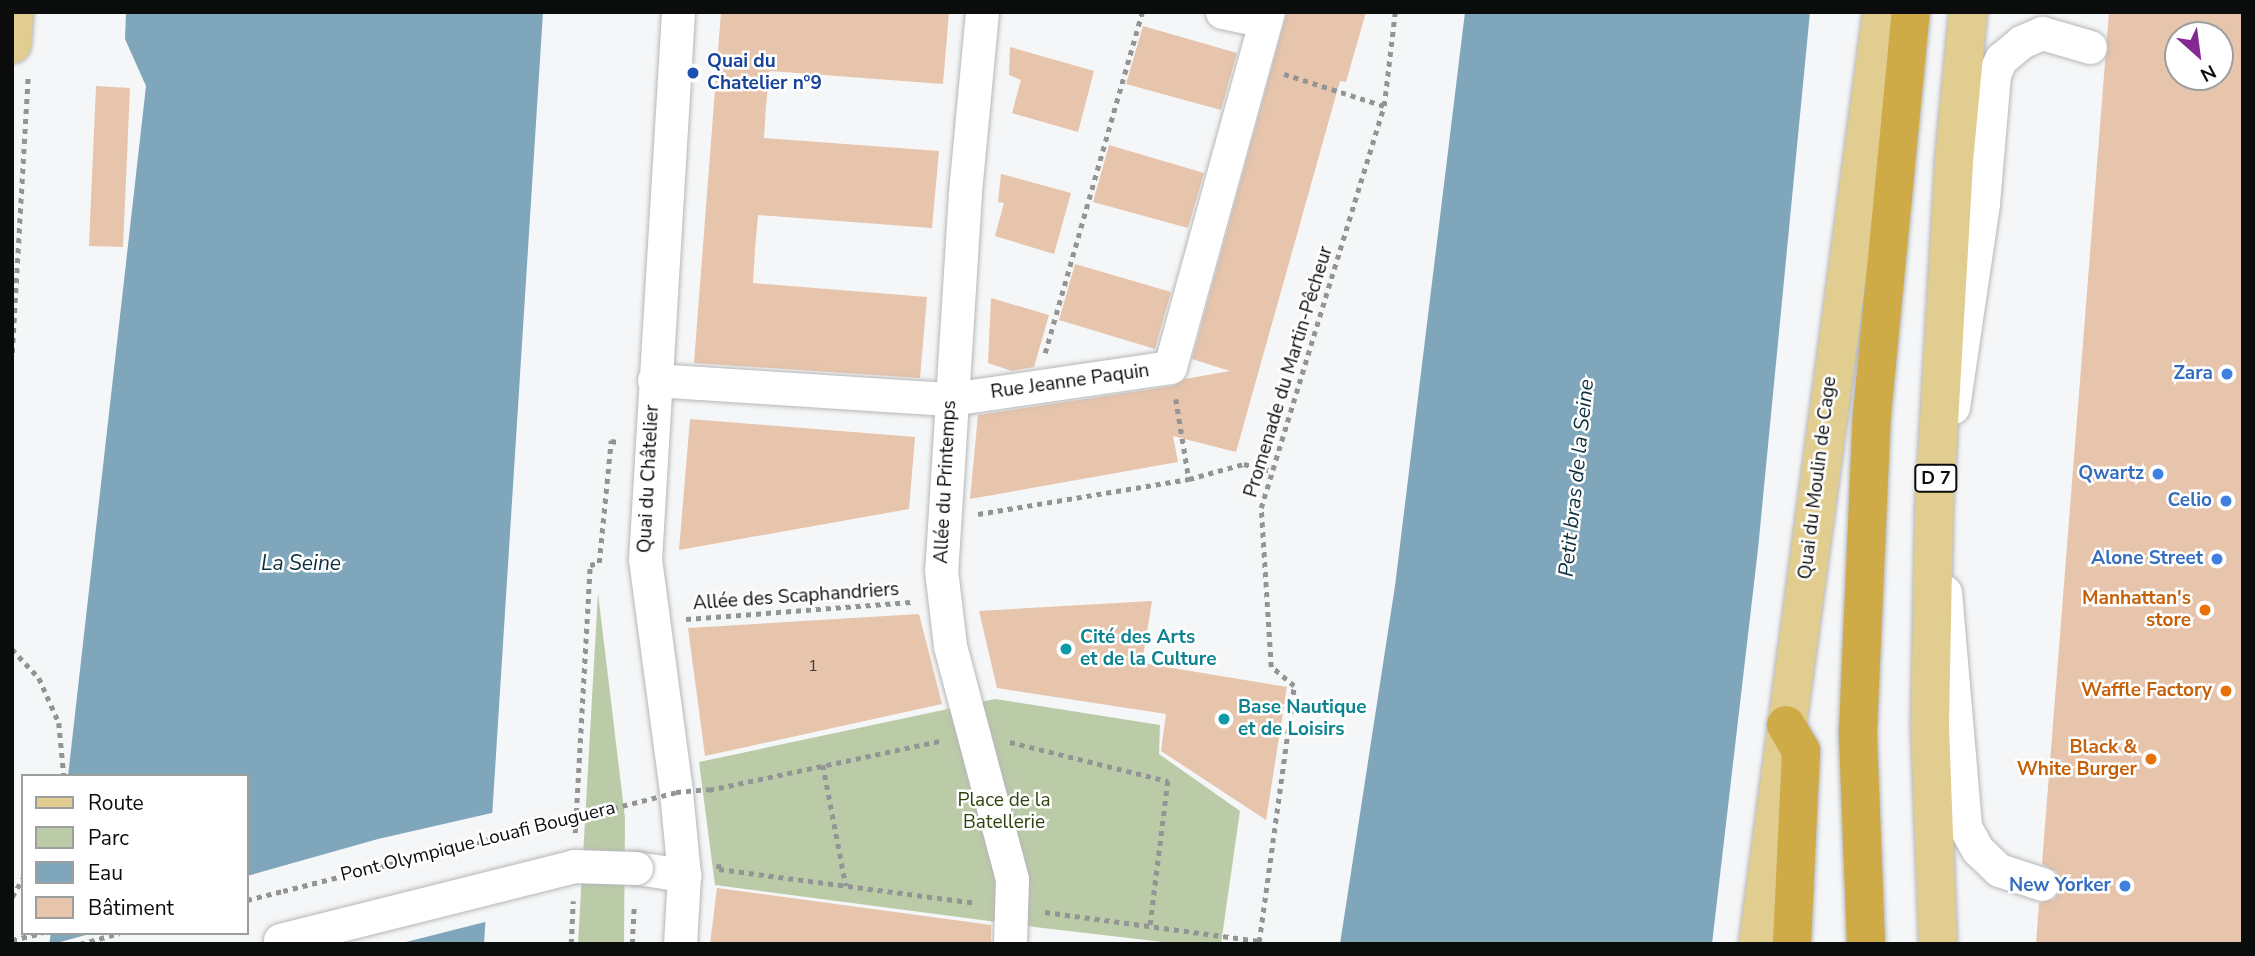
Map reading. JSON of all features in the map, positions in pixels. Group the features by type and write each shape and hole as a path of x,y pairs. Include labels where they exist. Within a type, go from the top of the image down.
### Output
{"highway":[{"path":"1866,944 1858,731 1871,428 1891,181 1911,12"},
{"path":"1786,725 1801,751 1792,944"}],"main road":[{"path":"14,12 20,55"},
{"name":"Quai du Moulin de Cage","path":"1758,944 1882,12"},
{"name":"D 7","path":"1938,944 1930,724 1934,510 1954,161 1968,12"}],"street":[{"name":"Quai du Châtelier","path":"678,12 645,559 676,792 684,875 680,944"},
{"name":"Allée du Printemps","path":"982,12 941,520 943,599 950,646 1012,879 1010,944"},
{"name":"Rue Jeanne Paquin","path":"654,380 951,399 1170,367 1267,16 1222,12"},
{"path":"2042,884 1999,870 1978,850 1965,827 1953,655 1934,510 1963,358 1983,203 1994,74 2011,50 2042,33 2090,47"},
{"path":"267,944 574,866 636,867 684,875"}],"path":[{"path":"1035,387 1142,12"},
{"name":"Promenade du Martin-Pêcheur","path":"1259,943 1294,686 1271,667 1261,508 1384,106 1395,12"},
{"path":"12,353 20,55"},
{"path":"1253,64 1384,106"},
{"path":"1170,367 1189,479"},
{"path":"575,838 590,565 599,564 611,441 650,442"},
{"path":"941,520 1189,479 1244,464 1272,471"},
{"name":"Allée des Scaphandriers","path":"652,622 943,599"},
{"path":"12,649 39,678 59,723 64,774"},
{"path":"823,765 846,886"},
{"name":"Pont Olympique Louafi Bouguera","path":"248,900 676,792 709,789 711,802"},
{"path":"718,855 719,869 1013,907 1259,943"},
{"path":"12,897 21,881"},
{"path":"571,944 573,891"},
{"path":"632,944 634,908"},
{"path":"12,940 33,935"},
{"path":"80,944 113,935"}],"green space":[{"path":"598,593 625,818 624,944 578,944"},
{"name":"Place de la Batellerie","path":"995,699 1160,725 1159,754 1240,811 1221,944 1180,944 715,885 699,762"}],"water":[{"name":"La Seine","path":"126,12 543,12 484,944 49,944 51,935 248,935 248,774 68,774 146,86 125,39"},
{"name":"Petit bras de la Seine","path":"1465,12 1810,12 1758,549 1712,944 1340,944 1395,586"}],"pier":[{"path":"496,812 489,921 398,944 53,944 86,935 248,935 248,876 378,839"}],"building":[{"path":"721,12 949,12 943,84 770,71 766,105 764,138 939,151 932,228 758,215 755,249 753,283 927,297 920,378 694,363"},
{"path":"1287,12 1366,12 1346,82 1340,81 1236,452 1173,436 1178,462 970,499 978,415 1173,386 1185,379 1230,371 1192,359"},
{"name":"Qwartz","path":"2109,12 2243,12 2243,944 2036,944 2039,903 2054,899 2060,889 2057,872 2042,864"},
{"path":"1143,26 1237,53 1221,110 1126,84"},
{"path":"1010,47 1094,71 1078,132 1012,113 1021,80 1009,75"},
{"path":"96,86 130,88 123,247 89,246"},
{"path":"1109,145 1204,173 1188,228 1093,202"},
{"path":"1001,174 1071,193 1054,254 995,236 1004,203 998,202"},
{"path":"1075,264 1171,292 1155,349 1059,320"},
{"path":"991,298 1049,315 1034,367 1012,371 988,363"},
{"path":"690,419 915,437 909,509 679,550"},
{"path":"1152,601 1142,663 1287,687 1266,820 1161,751 1166,714 997,688 979,611"},
{"path":"919,614 942,704 705,756 688,628"},
{"path":"717,888 991,925 991,944 710,944"}],"place":[{"name":"Quai du Chatelier n°9","path":"693,73"},
{"name":"Zara","path":"2227,374"},
{"name":"Qwartz","path":"2158,474"},
{"name":"Celio","path":"2226,501"},
{"name":"Alone Street","path":"2217,559"},
{"name":"Manhattan's store","path":"2205,610"},
{"name":"Cité des Arts et de la Culture","path":"1066,649"},
{"name":"Waffle Factory","path":"2226,691"},
{"name":"Base Nautique et de Loisirs","path":"1224,719"},
{"name":"Black & White Burger","path":"2151,759"},
{"name":"New Yorker","path":"2125,886"}]}
